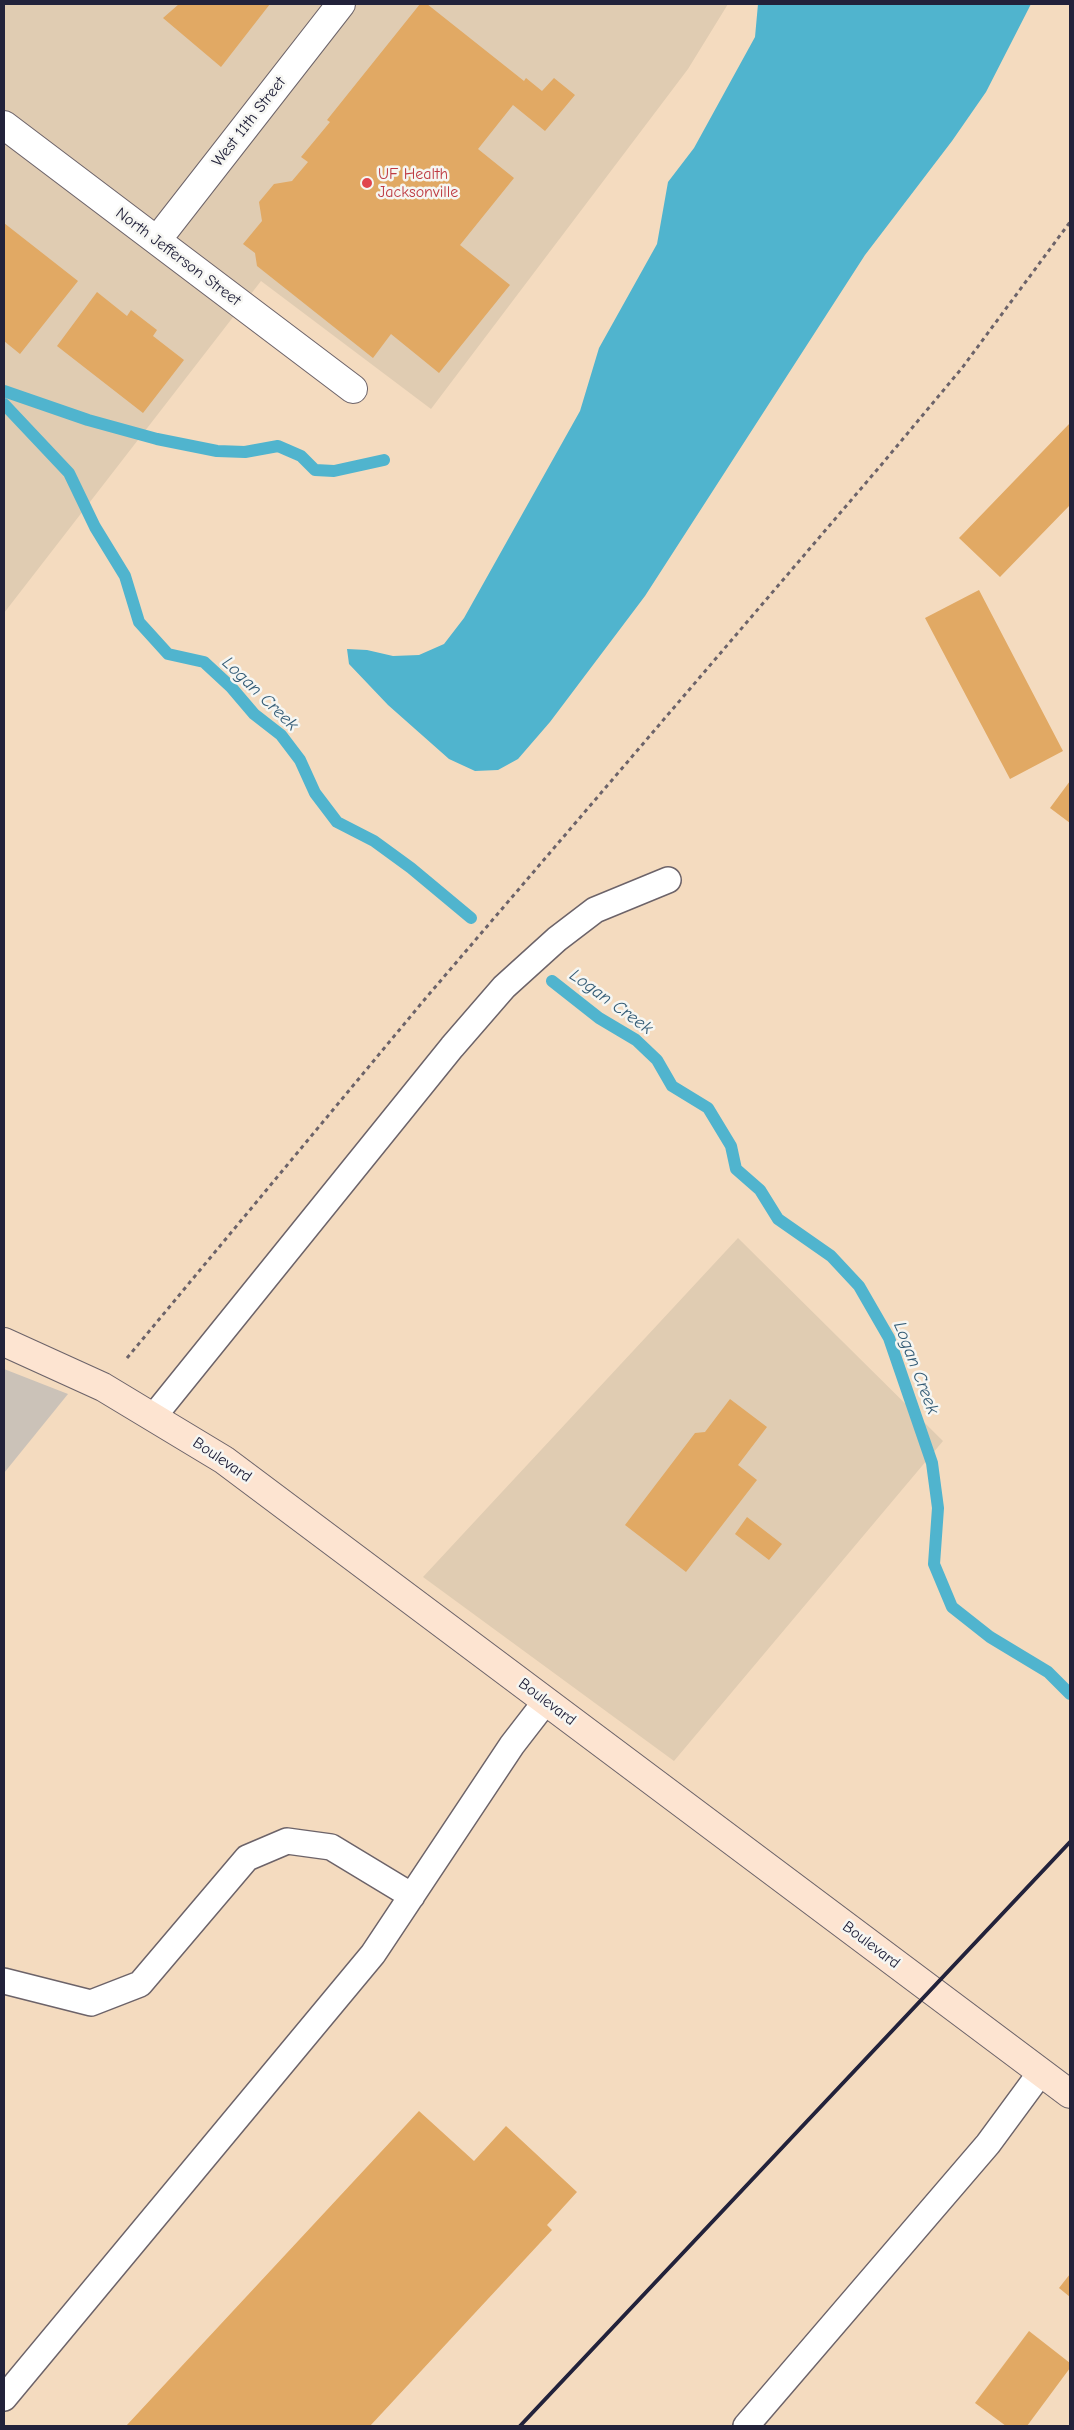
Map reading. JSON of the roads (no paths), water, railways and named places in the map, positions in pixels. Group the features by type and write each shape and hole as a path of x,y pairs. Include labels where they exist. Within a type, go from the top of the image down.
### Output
{"main road":[{"name":"Boulevard","path":"4,1342 103,1386 224,1460 272,1494 1070,2094"}],"street":[{"name":"West 11th Street","path":"156,240 341,4"},
{"name":"North Jefferson Street","path":"4,125 353,389"}],"lane":[{"path":"154,1416 439,1062 504,987 557,938 595,910 668,880"},
{"path":"4,2398 373,1954 512,1745 546,1701"},
{"path":"4,1981 91,2003 140,1984 247,1858 287,1841 332,1847 412,1896"},
{"path":"746,2426 988,2144 1041,2072"}],"water":[{"path":"758,4 1031,4 986,92 952,141 865,255 645,596 550,722 518,759 498,770 475,771 449,759 388,705 349,664 347,649 367,650 393,656 419,655 444,644 464,618 580,411 599,348 657,244 668,182 694,148 755,37"}],"waterway":[{"path":"4,391 88,420 157,439 217,451 245,452 278,446 301,456 315,470 334,471 384,460"},
{"name":"Logan Creek","path":"4,404 69,473 95,527 125,576 139,622 168,654 204,662 231,687 254,714 281,735 300,760 315,793 337,822 374,841 411,868 471,918"},
{"name":"Logan Creek","path":"552,981 599,1018 636,1040 657,1060 672,1086 708,1108 731,1146 736,1169 760,1190 778,1219 831,1256 859,1286 889,1338 932,1463 938,1508 934,1564 952,1607 990,1637 1048,1672 1070,1694"}],"railway":[{"path":"520,2426 1070,1842"}],"place":[{"name":"UF Health Jacksonville","path":"367,183"}]}
